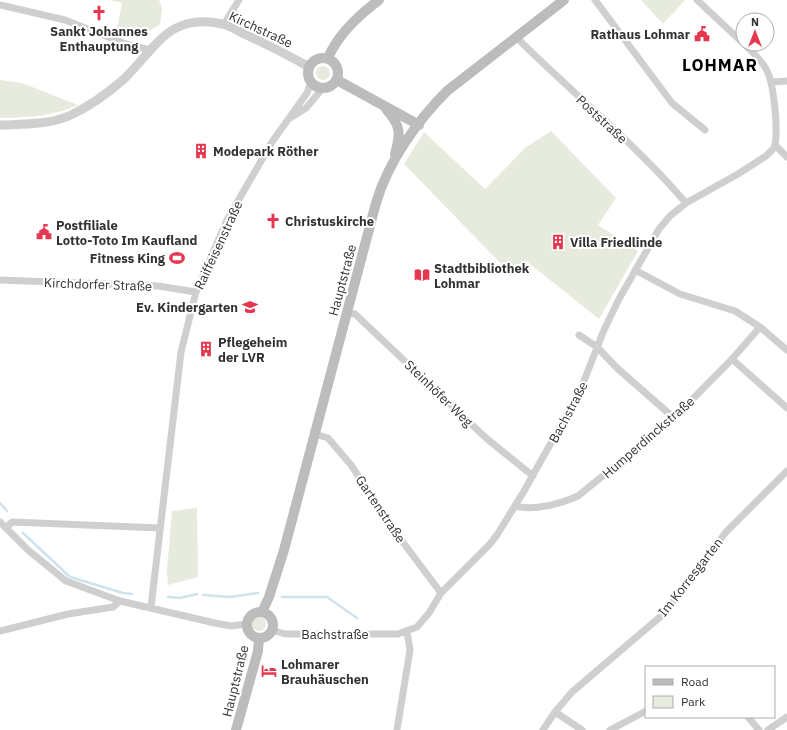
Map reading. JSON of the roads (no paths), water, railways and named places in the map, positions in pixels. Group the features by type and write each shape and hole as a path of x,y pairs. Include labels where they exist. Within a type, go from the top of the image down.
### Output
{"main road":[{"path":"328,58 331,50 343,32 379,0"},
{"name":"Hauptstraße","path":"262,612 270,594 284,550 377,200 393,162 433,105 458,81 564,0"},
{"path":"328,58 336,64 338,75 337,80 333,84 322,88 311,82 308,74 309,67 317,59 328,58"},
{"path":"337,80 419,125"},
{"path":"380,103 394,118 399,131 393,162"},
{"path":"262,612 270,618 272,623 271,630 266,636 259,638 250,633 247,624 251,615 262,612"},
{"name":"Hauptstraße","path":"236,730 258,651 259,638"}],"street":[{"path":"224,24 239,0"},
{"path":"595,0 672,103 705,130"},
{"path":"697,0 735,36"},
{"path":"0,5 65,20 126,44 150,50"},
{"name":"Kirchstraße","path":"0,125 47,122 72,114 101,97 124,79 164,35 175,27 199,22 224,24 309,67"},
{"name":"Poststraße","path":"516,37 551,72 632,146 686,202"},
{"path":"751,52 762,62 772,82 775,145 787,158"},
{"path":"772,82 787,81"},
{"name":"Raiffeisenstraße","path":"151,607 181,352 196,292 227,220 272,142 307,93 311,82"},
{"name":"Raiffeisenstraße","path":"290,118 306,108 322,88"},
{"name":"Bachstraße","path":"271,630 285,634 314,635 398,634 407,632 417,627 442,593 489,545 515,506 580,391 616,304 634,270 659,229 670,216 686,202 738,174 772,151 775,145"},
{"path":"634,270 680,294 734,311 760,327 787,350"},
{"name":"Kirchdorfer Straße","path":"0,280 158,286 196,292"},
{"name":"Steinhöfer Weg","path":"346,313 355,314 486,438 533,476"},
{"name":"Humperdinckstraße","path":"515,506 526,509 569,500 578,496 674,418 732,359 760,327"},
{"path":"579,335 597,348 617,368 674,418"},
{"path":"732,359 787,408"},
{"name":"Gartenstraße","path":"315,434 328,438 351,465 399,538 442,593"},
{"name":"Im Korresgarten","path":"543,730 555,712 572,692 660,617 686,586 726,532 787,471"},
{"path":"160,528 12,522 3,525 28,550 66,581 120,601 215,623 232,626 247,624"},
{"path":"0,630 68,614 113,607 120,601"},
{"path":"397,730 411,644 407,632"},
{"path":"555,712 582,730"},
{"path":"610,730 645,712"},
{"path":"768,730 787,717"},
{"path":"749,718 759,730"}],"waterway":[{"path":"0,503 7,511"},
{"path":"23,533 70,577 123,593 132,594"},
{"path":"203,595 230,597 258,593"},
{"path":"168,597 180,598 197,594"},
{"path":"282,597 327,597 357,618"}],"place":[{"name":"Sankt Johannes Enthauptung","path":"99,13"},
{"name":"Rathaus Lohmar","path":"702,34"},
{"name":"Modepark Röther","path":"201,151"},
{"name":"Christuskirche","path":"273,221"},
{"name":"Postfiliale Lotto-Toto Im Kaufland","path":"44,232"},
{"name":"Villa Friedlinde","path":"558,242"},
{"name":"Fitness King","path":"177,258"},
{"name":"Stadtbibliothek Lohmar","path":"422,275"},
{"name":"Ev. Kindergarten","path":"250,307"},
{"name":"Pflegeheim der LVR","path":"206,349"},
{"name":"Lohmarer Brauhäuschen","path":"269,671"}],"district":[{"name":"LOHMAR","path":"720,65"}]}
